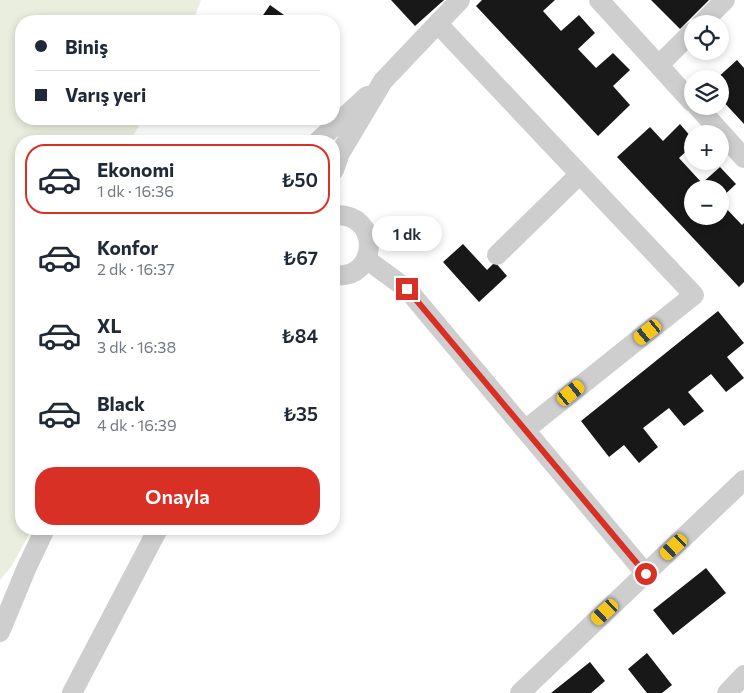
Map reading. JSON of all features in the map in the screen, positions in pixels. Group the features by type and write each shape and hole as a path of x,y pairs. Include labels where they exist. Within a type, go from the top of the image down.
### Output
{"lane":[{"path":"340,121 383,81 460,0"},
{"path":"599,0 684,93"},
{"path":"710,15 725,0"},
{"path":"438,24 694,295 525,430"},
{"path":"659,65 684,40"},
{"path":"340,153 383,81"},
{"path":"705,115 744,158"},
{"path":"324,135 335,125"},
{"path":"497,255 580,174"},
{"path":"340,215 349,216 361,224 370,244 366,259 357,270 350,274 340,275"},
{"path":"366,259 407,289 646,574"},
{"path":"520,693 744,480"},
{"path":"0,632 42,535"},
{"path":"72,693 155,535"},
{"path":"727,693 744,675"}],"green space":[{"path":"0,0 201,0 195,15 15,15 15,125 139,125 134,135 15,135 15,535 29,535 11,567 0,580"}],"building":[{"path":"391,0 444,0 415,26"},
{"path":"482,0 555,0 543,11 561,31 579,15 595,33 578,49 596,68 613,53 630,70 613,86 630,105 598,136 476,6"},
{"path":"651,0 709,0 694,15 684,15 684,25 680,29"},
{"path":"270,5 284,15 263,15"},
{"path":"737,60 744,68 744,124 729,108 729,70 726,70"},
{"path":"680,124 684,129 684,153 679,158 684,163 684,170 690,170 699,180 684,180 684,225 729,225 729,211 742,225 744,223 744,282 739,287 617,157 650,127 663,141"},
{"path":"717,170 723,170 736,184 729,191 729,180 705,180"},
{"path":"463,244 487,270 495,262 507,276 479,302 443,262"},
{"path":"718,311 744,343 727,357 744,378 726,392 711,374 688,392 704,411 684,426 669,408 643,428 658,447 639,463 624,445 609,457 581,421"},
{"path":"706,568 726,593 673,635 653,610"},
{"path":"647,653 672,685 662,693 647,693 628,669"},
{"path":"590,662 605,681 591,693 551,693"}],"route":[{"path":"407,289 646,574"}]}
